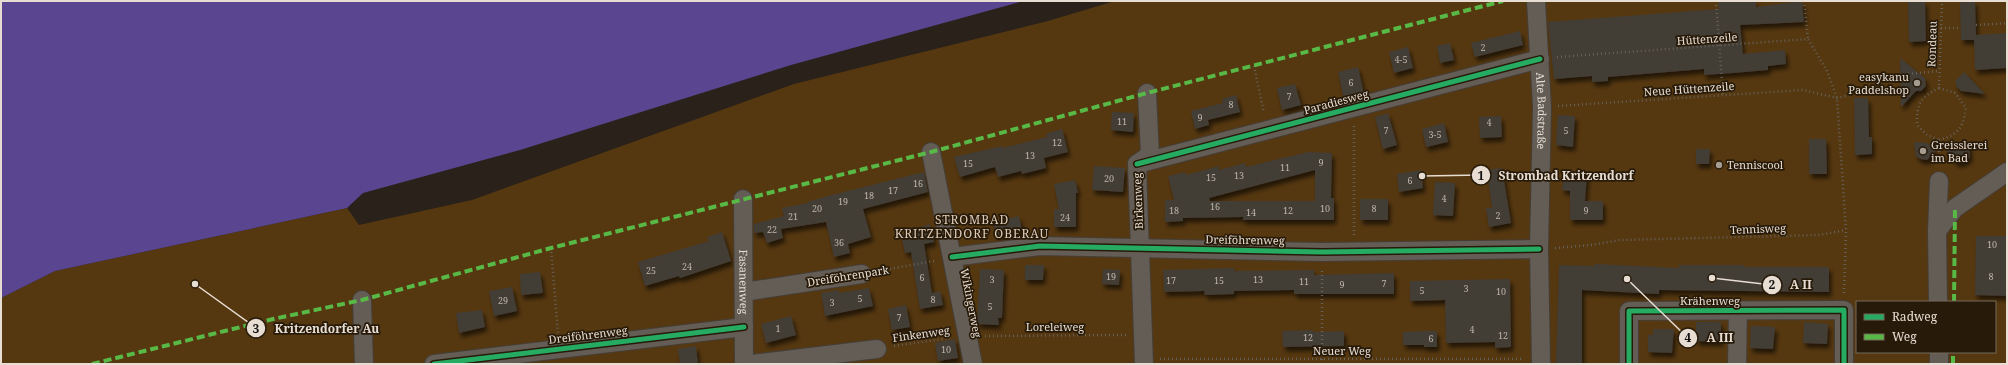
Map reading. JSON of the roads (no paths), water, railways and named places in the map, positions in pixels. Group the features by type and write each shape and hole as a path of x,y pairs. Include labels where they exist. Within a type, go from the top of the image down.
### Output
{"street":[{"name":"Alte Badstraße","path":"1536,1 1542,107 1539,249 1541,362"},
{"name":"Paradiesweg","path":"1137,164 1540,59"},
{"name":"Birkenweg","path":"1144,362 1137,164 1150,155 1147,93"},
{"name":"Wikingerweg","path":"931,152 973,364"},
{"path":"1937,231 1955,208 2007,172"},
{"path":"1938,301 1937,231 1939,181"},
{"name":"Fasanenweg","path":"743,200 744,364"},
{"name":"Dreiföhrenweg","path":"952,258 1040,246 1322,252 1539,249"},
{"name":"Dreiföhrenpark","path":"744,292 862,274"},
{"path":"362,300 364,364"},
{"name":"Krähenweg","path":"1629,364 1629,311 1844,310 1844,364"},
{"path":"1737,364 1738,311"},
{"name":"Dreiföhrenweg","path":"434,364 744,327"},
{"path":"751,364 877,349"},
{"path":"1939,353 1939,364"}],"place":[{"name":"easykanu Paddelshop","path":"1917,83"},
{"name":"Greisslerei im Bad","path":"1923,151"},
{"name":"Tenniscool","path":"1719,165"},
{"name":"Strombad Kritzendorf","path":"1422,176"},
{"name":"A II","path":"1712,278"},
{"name":"A III","path":"1627,279"},
{"name":"Kritzendorfer Au","path":"195,284"}],"district":[{"name":"STROMBAD KRITZENDORF OBERAU","path":"972,227"}]}
